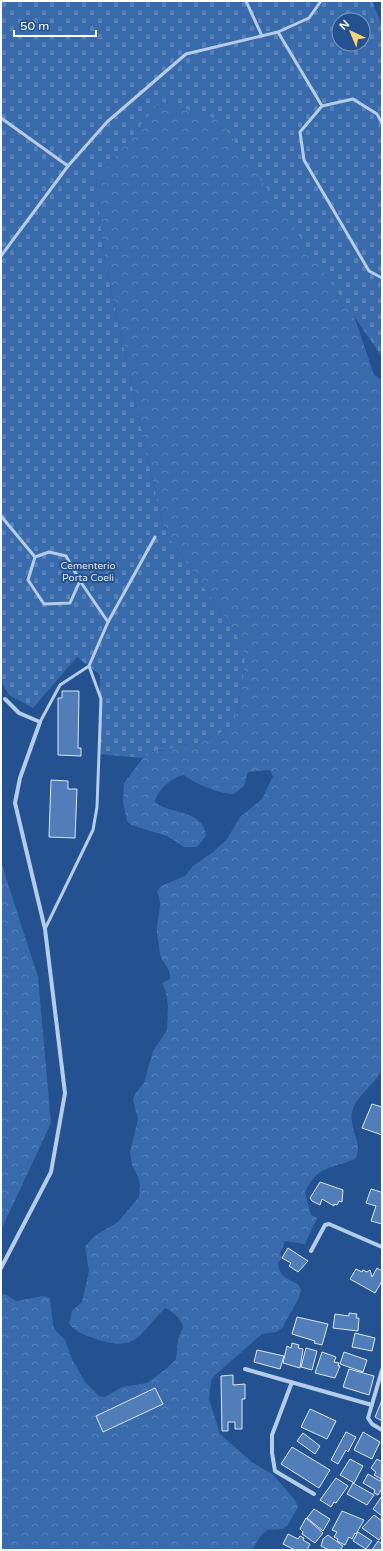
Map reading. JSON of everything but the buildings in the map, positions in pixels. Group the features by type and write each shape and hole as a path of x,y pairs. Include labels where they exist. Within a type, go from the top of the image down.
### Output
{"street":[{"path":"1,1268 51,1172 65,1093 46,929 15,803 20,778 40,722 19,713 5,699"},
{"path":"311,1251 325,1225 329,1224 382,1247"},
{"path":"245,1369 372,1405"},
{"path":"382,1370 368,1418 372,1424 382,1430"},
{"path":"292,1382 272,1435 272,1453 275,1471 314,1494"}],"lane":[{"path":"246,1 262,36"},
{"path":"1,256 68,166 107,122 186,54 278,32 309,18 321,1"},
{"path":"278,32 322,106"},
{"path":"382,123 377,114 353,99 322,106 300,132 304,160 369,271 382,278"},
{"path":"1,118 68,166"},
{"path":"1,516 35,557"},
{"path":"40,722 60,685 89,666 108,622 155,537"},
{"path":"35,557 49,552 66,556 80,582 108,622"},
{"path":"35,557 28,580 44,604 70,603 80,582"},
{"path":"46,929 93,830 98,807 101,699 89,666"}],"green space":[{"name":"Cementerio Porta Coeli","path":"1,1 372,1 382,25 382,357 220,120 160,101 96,181 105,262 162,523 171,541 237,635 245,654 239,704 235,718 228,729 199,743 179,745 167,750 154,751 143,758 98,754 100,675 77,657 33,708 9,695 1,682"},
{"path":"205,91 333,254 374,375 382,380 382,1069 375,1080 357,1100 352,1112 352,1125 358,1148 355,1159 320,1172 310,1183 305,1192 311,1215 317,1218 305,1244 285,1241 280,1254 282,1258 278,1263 280,1271 287,1279 298,1284 301,1290 299,1298 282,1328 276,1332 262,1334 215,1375 211,1381 209,1399 220,1434 252,1462 273,1475 295,1500 298,1507 288,1525 282,1529 268,1530 262,1534 252,1550 1,1550 1,1294 5,1294 16,1301 43,1296 50,1298 53,1325 56,1331 65,1340 72,1359 85,1382 99,1396 105,1397 122,1387 147,1383 176,1359 178,1339 183,1327 176,1316 165,1308 143,1333 129,1342 120,1344 110,1343 88,1336 78,1332 69,1324 72,1311 82,1302 89,1271 85,1246 96,1235 118,1222 139,1197 140,1185 132,1165 130,1152 138,1119 133,1100 135,1094 144,1083 153,1051 167,1030 168,1006 166,992 162,983 170,979 170,976 169,970 161,957 159,948 157,927 160,902 157,892 161,886 185,876 193,866 213,852 227,839 240,817 262,799 273,776 270,770 248,772 244,786 234,794 223,793 208,788 184,775 170,781 156,797 155,802 161,806 193,817 199,821 204,827 206,836 197,847 184,847 167,836 131,825 127,821 123,802 124,783 143,758 154,751 162,751 179,745 199,743 228,729 235,718 239,704 243,677 237,635 171,541 162,523 105,262 96,181 109,112"},
{"path":"1,862 38,977 51,1123 1,1230"}]}
